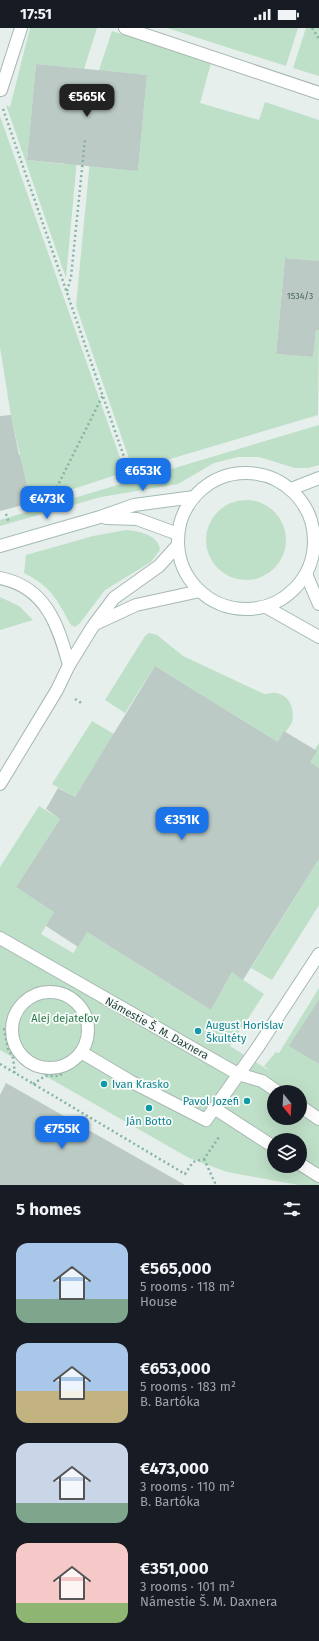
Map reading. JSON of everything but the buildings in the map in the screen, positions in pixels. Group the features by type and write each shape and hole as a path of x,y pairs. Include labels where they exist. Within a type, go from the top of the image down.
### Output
{"street":[{"path":"1,90 21,28"},
{"path":"125,28 319,93"},
{"path":"252,473 273,478 291,489 305,506 316,524 314,550 306,574 289,594 266,607 242,609 219,604 200,591 184,571 178,540 183,514 194,497 210,483 230,474 252,473"},
{"path":"291,489 319,478"},
{"path":"0,546 100,518 134,505 194,497"},
{"path":"100,518 137,519 178,540"},
{"path":"0,784 57,690 68,665 93,626 114,598 159,566 178,540"},
{"path":"306,574 319,604"},
{"path":"0,578 13,580 38,595 52,616 61,636 68,665"},
{"path":"93,626 136,605 200,591"},
{"path":"266,607 319,637"},
{"name":"Námestie Š. M. Daxnera","path":"0,938 76,983 238,1074 262,1081 268,1085"},
{"path":"81,1052 130,1081 206,1120 258,1047 319,954"},
{"path":"68,996 76,983"},
{"path":"54,992 68,996 78,1004 85,1015 88,1028 87,1040 81,1052 70,1062 56,1068 42,1067 28,1061 18,1051 12,1037 12,1022 18,1009 27,999 40,993 54,992"},
{"path":"214,1108 267,1142"},
{"path":"307,1110 319,1118"},
{"path":"307,1166 317,1170"}],"path":[{"path":"312,28 319,39"},
{"path":"1,90 1,104 131,477"},
{"path":"67,291 71,277 85,139"},
{"path":"50,501 103,394"},
{"path":"6,514 10,525"},
{"path":"12,1022 4,1029 8,1049 13,1058 15,1073"},
{"path":"33,1084 45,1076 60,1076 70,1062"},
{"path":"0,1064 185,1174 194,1162 204,1159 231,1119"},
{"path":"204,1159 215,1183 214,1185"}],"green space":[{"path":"30,28 97,28 84,69 36,64 27,160 64,164 67,137 77,159 66,278 6,105 10,107"},
{"path":"167,28 298,28 286,66"},
{"path":"306,28 319,28 319,76 293,68"},
{"path":"112,31 211,63 200,103 259,120 265,102 319,120 319,261 285,258 276,354 313,357 316,330 319,330 318,415 133,470 76,306 90,160 138,171 147,75 110,72 99,79 99,70"},
{"path":"0,116 125,472 31,503 11,416 0,347"},
{"path":"319,425 319,465 308,468 295,468 259,457 238,457 214,463 178,484 101,497 0,526 0,520"},
{"path":"246,500 261,503 274,512 283,525 286,540 283,555 274,568 261,577 246,580 231,577 218,568 209,555 206,540 209,525 218,512 231,503"},
{"path":"126,530 137,531 152,537 159,545 160,550 151,562 105,590 80,623 75,627 71,625 53,595 41,584 24,573 26,555 93,536"},
{"path":"0,597 19,606 33,620 0,630"},
{"path":"149,633 157,635 183,656 264,694 275,693 281,694 285,697 292,708 293,717 291,724 278,742 155,666 125,713 105,700 145,636"},
{"path":"92,721 114,734 75,797 52,784"},
{"path":"319,743 319,768 310,762"},
{"name":"Alej dejateľov","path":"39,806 60,819 16,887 55,912 41,934 73,953 87,932 211,1010 232,972 264,994 230,1046 270,1071 264,1066 276,1052 279,1053 319,988 319,999 290,1045 319,1064 319,1185 299,1185 227,1172 189,1158 0,1050 0,867"},
{"path":"319,859 319,905 272,980 251,968"}],"place":[{"name":"August Horislav Škultéty","path":"198,1031"},
{"name":"Ivan Krasko","path":"104,1084"},
{"name":"Pavol Jozefi","path":"247,1101"},
{"name":"Ján Botto","path":"149,1108"}]}
